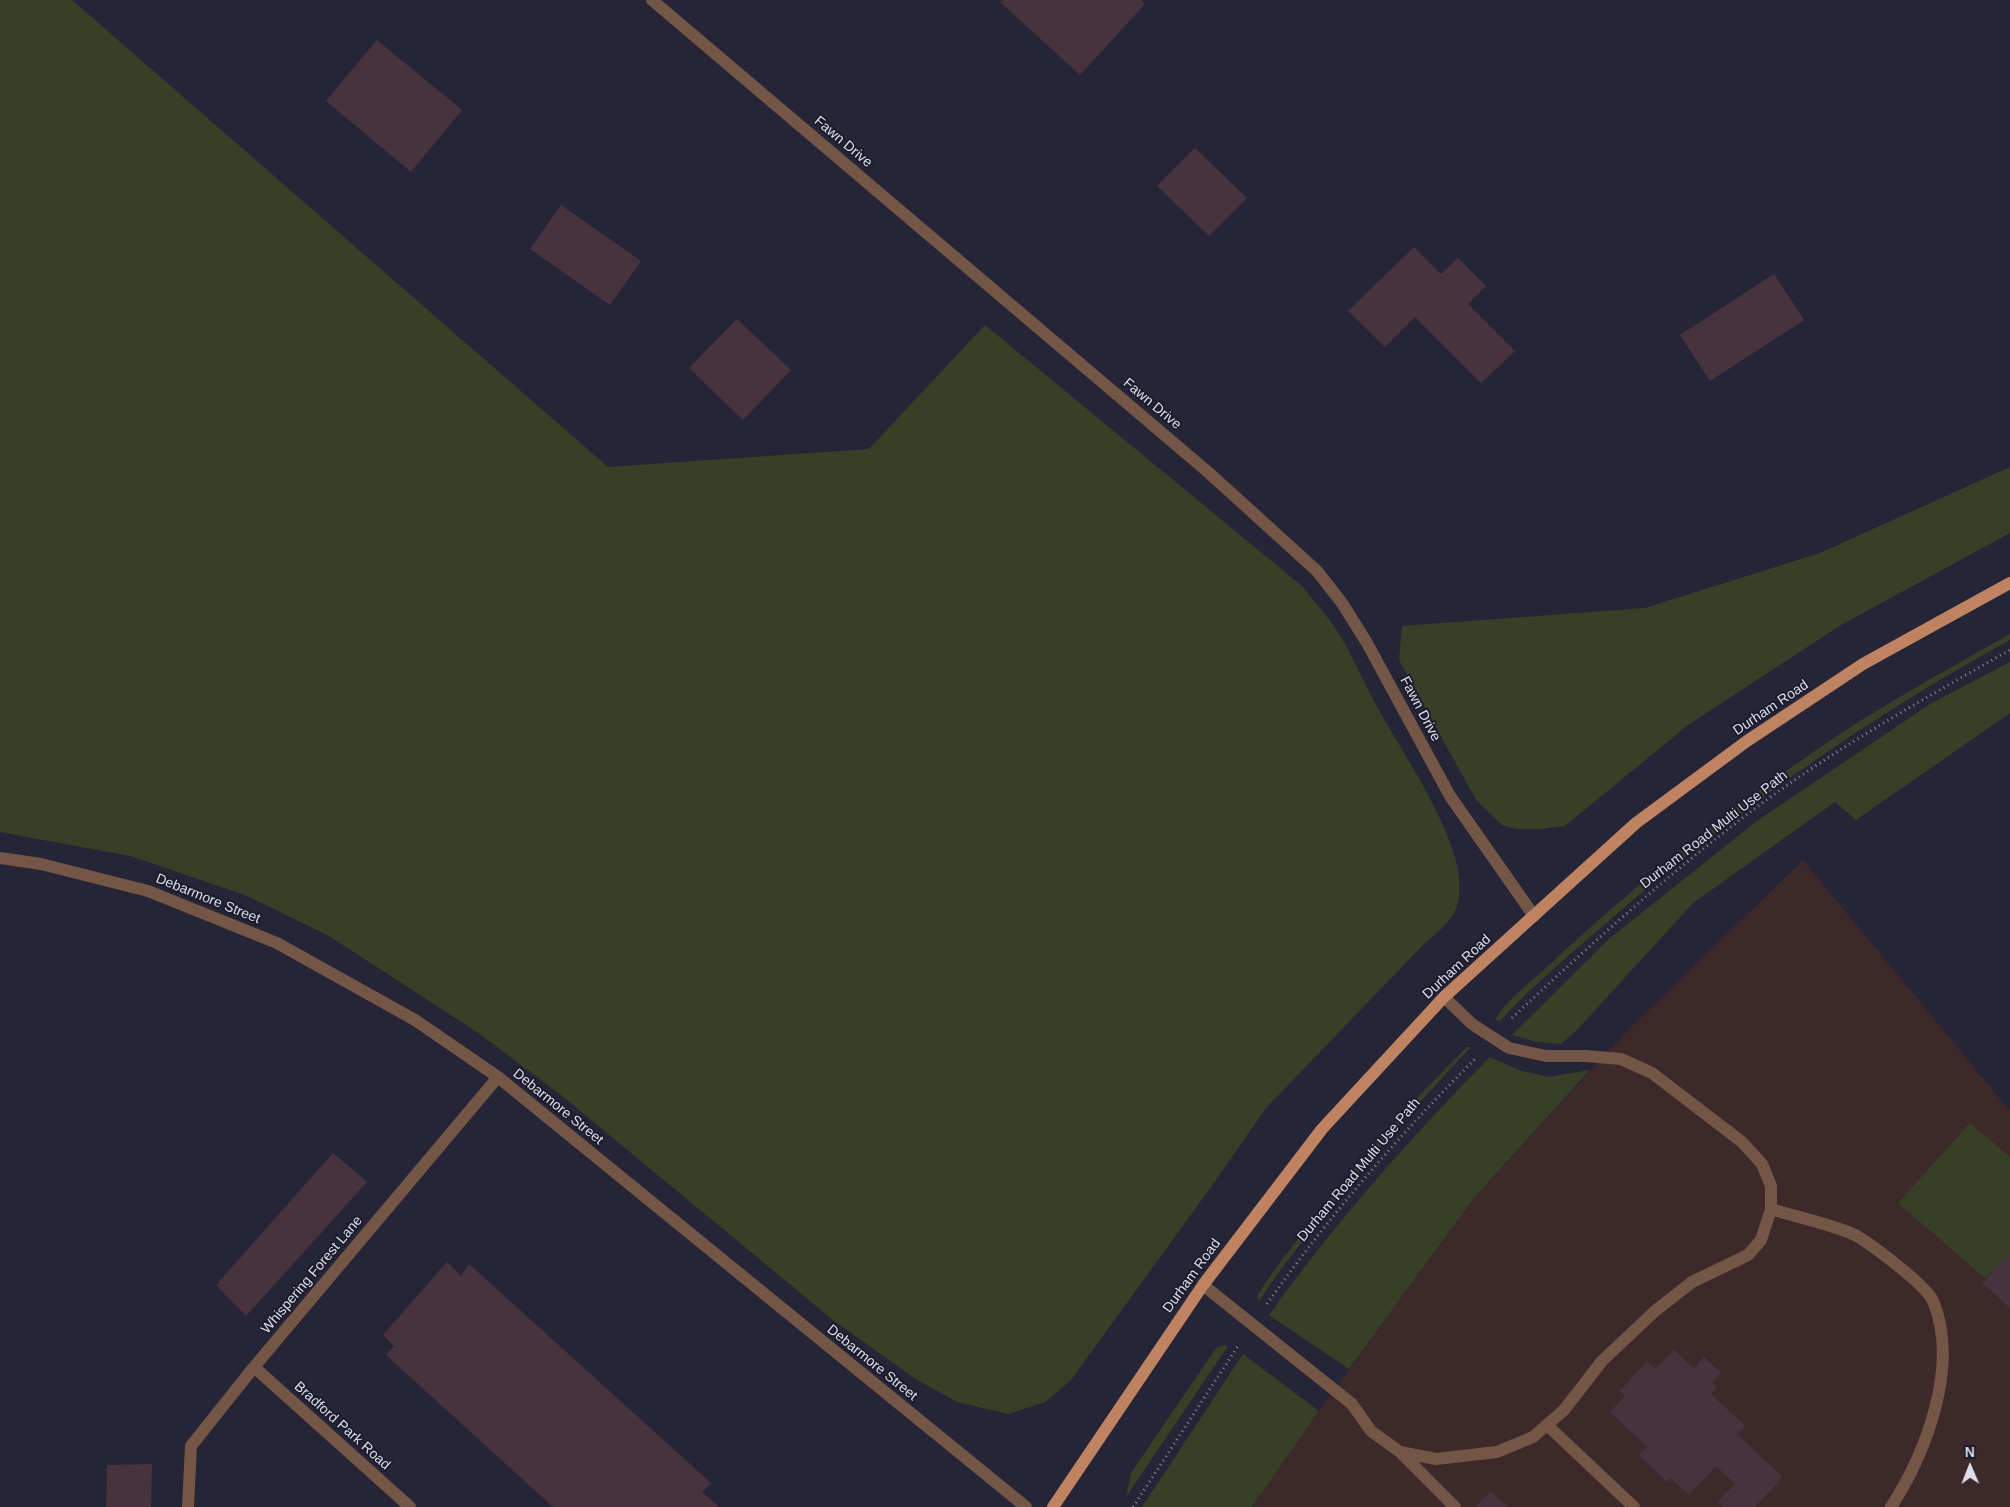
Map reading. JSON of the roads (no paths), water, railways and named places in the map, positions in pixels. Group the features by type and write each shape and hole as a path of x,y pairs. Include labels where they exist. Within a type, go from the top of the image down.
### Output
{"main road":[{"name":"Durham Road","path":"1053,1507 1203,1284 1322,1129 1444,998 1636,823 1747,741 1863,664 2010,583"}],"street":[{"name":"Fawn Drive","path":"652,0 1208,472 1317,571 1342,603 1367,643 1450,796 1534,916"},
{"name":"Debarmore Street","path":"0,858 42,864 148,890 277,942 415,1020 498,1077 1026,1507"},
{"path":"1400,1452 1436,1458 1497,1452 1533,1437 1564,1410 1602,1360 1655,1311 1692,1282 1748,1255 1760,1240 1771,1209 1771,1186 1762,1164 1742,1142 1652,1073 1621,1059 1585,1056 1546,1056 1509,1048 1472,1024 1444,998"},
{"name":"Whispering Forest Lane","path":"188,1507 191,1446 498,1077"},
{"path":"1771,1209 1855,1236 1912,1277 1932,1300 1943,1339 1938,1392 1929,1430 1911,1472 1891,1507"},
{"path":"1203,1284 1352,1404 1370,1431 1400,1452 1455,1507"},
{"name":"Bradford Park Road","path":"254,1368 410,1507"},
{"path":"1547,1425 1634,1507"}]}
